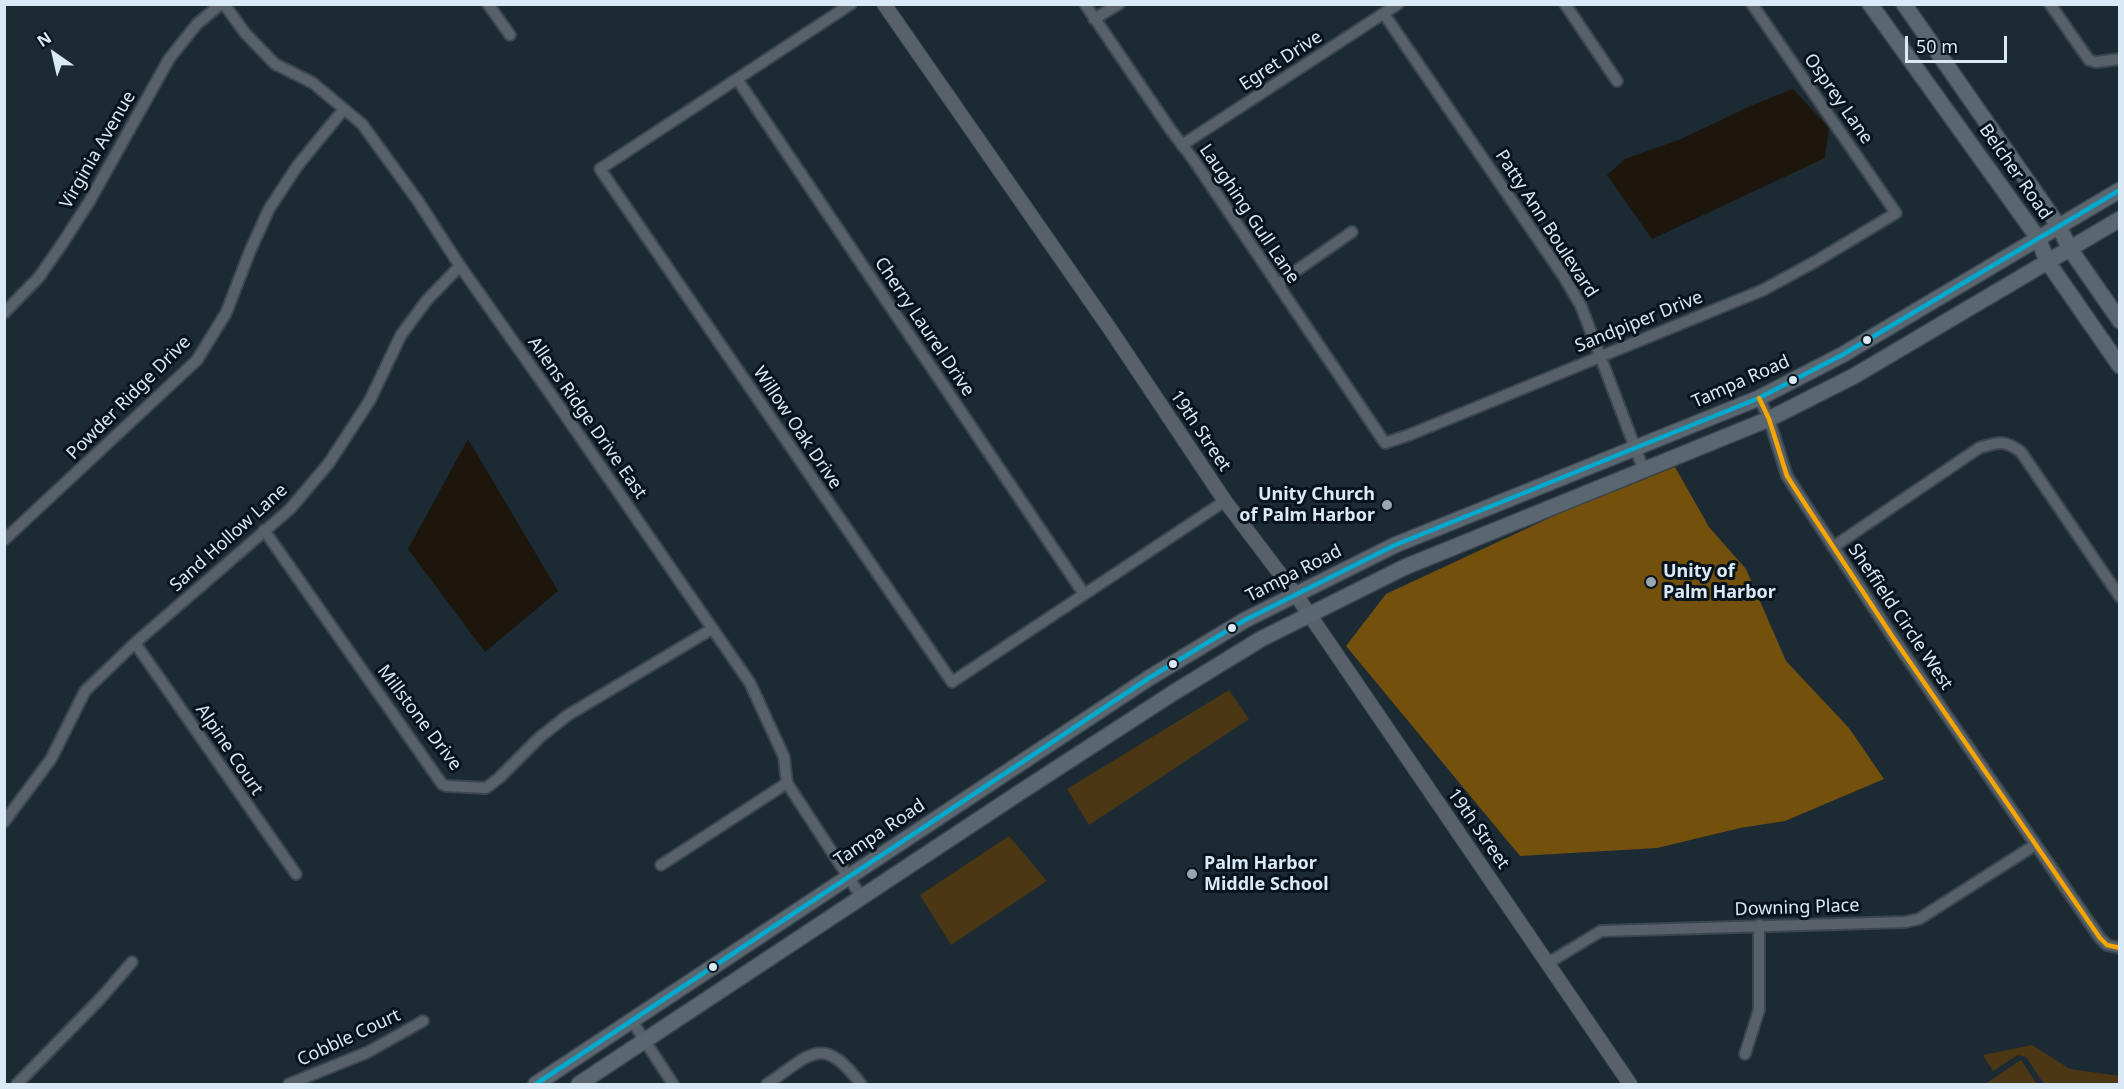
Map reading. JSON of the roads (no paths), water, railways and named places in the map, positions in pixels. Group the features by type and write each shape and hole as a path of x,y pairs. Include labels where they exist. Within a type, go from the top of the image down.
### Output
{"main road":[{"name":"Belcher Road","path":"1870,4 2037,238 2047,261 2120,366"},
{"name":"Belcher Road","path":"1904,4 2058,225 2070,249 2120,321"},
{"name":"Tampa Road","path":"536,1084 1008,772 1198,648 1245,620 1395,545 1759,398 1842,355 2120,190"},
{"path":"579,1084 1022,791 1212,669 1308,615 1405,567 1768,419 1854,376 2120,219"},
{"path":"1008,772 1022,791"}],"street":[{"name":"Allens Ridge Drive East","path":"222,4 245,33 275,64 313,83 362,124 418,201 460,266 555,399 750,683 783,757 787,783 862,898"},
{"name":"Virginia Avenue","path":"4,314 39,277 62,244 89,202 169,59 197,24 222,4"},
{"path":"488,4 510,35"},
{"name":"Willow Oak Drive","path":"851,4 600,169 952,682 1225,501"},
{"name":"19th Street","path":"884,4 1110,329 1225,501 1296,595 1630,1084"},
{"name":"Laughing Gull Lane","path":"1084,4 1385,443"},
{"path":"1094,19 1119,4"},
{"name":"Egret Drive","path":"1182,145 1398,4"},
{"path":"1565,4 1617,81"},
{"name":"Osprey Lane","path":"1752,4 1896,213"},
{"path":"2050,4 2089,60 2096,62 2120,58"},
{"name":"Patty Ann Boulevard","path":"1384,14 1564,277 1581,306 1644,471"},
{"name":"Cherry Laurel Drive","path":"737,79 1084,594"},
{"name":"Powder Ridge Drive","path":"4,540 197,360 226,313 269,209 298,165 344,109"},
{"name":"Sandpiper Drive","path":"1385,443 1763,290 1818,261 1896,213"},
{"path":"1277,284 1352,232"},
{"name":"Sand Hollow Lane","path":"4,822 51,759 85,691 135,643 290,509 329,463 370,400 401,334 427,300 460,266"},
{"name":"Sheffield Circle West","path":"1759,398 1787,476 1833,547 2100,938 2107,945 2120,948"},
{"path":"1833,547 1978,448 1999,441 2021,452 2120,597"},
{"name":"Millstone Drive","path":"264,530 442,784 447,786 486,788 540,737 568,715 712,629"},
{"name":"Alpine Court","path":"135,643 296,874"},
{"path":"661,865 787,783"},
{"name":"Downing Place","path":"1548,963 1602,931 1905,922 1919,919 2035,844"},
{"path":"1746,1054 1759,1010 1759,925"},
{"path":"17,1084 101,998 132,962"},
{"name":"Cobble Court","path":"289,1084 368,1052 423,1021"},
{"path":"632,1021 673,1084"},
{"path":"768,1084 813,1053 829,1053 845,1064 861,1084"}],"place":[{"name":"Unity Church of Palm Harbor","path":"1387,505"},
{"name":"Unity of Palm Harbor","path":"1651,582"},
{"name":"Palm Harbor Middle School","path":"1192,874"}]}
